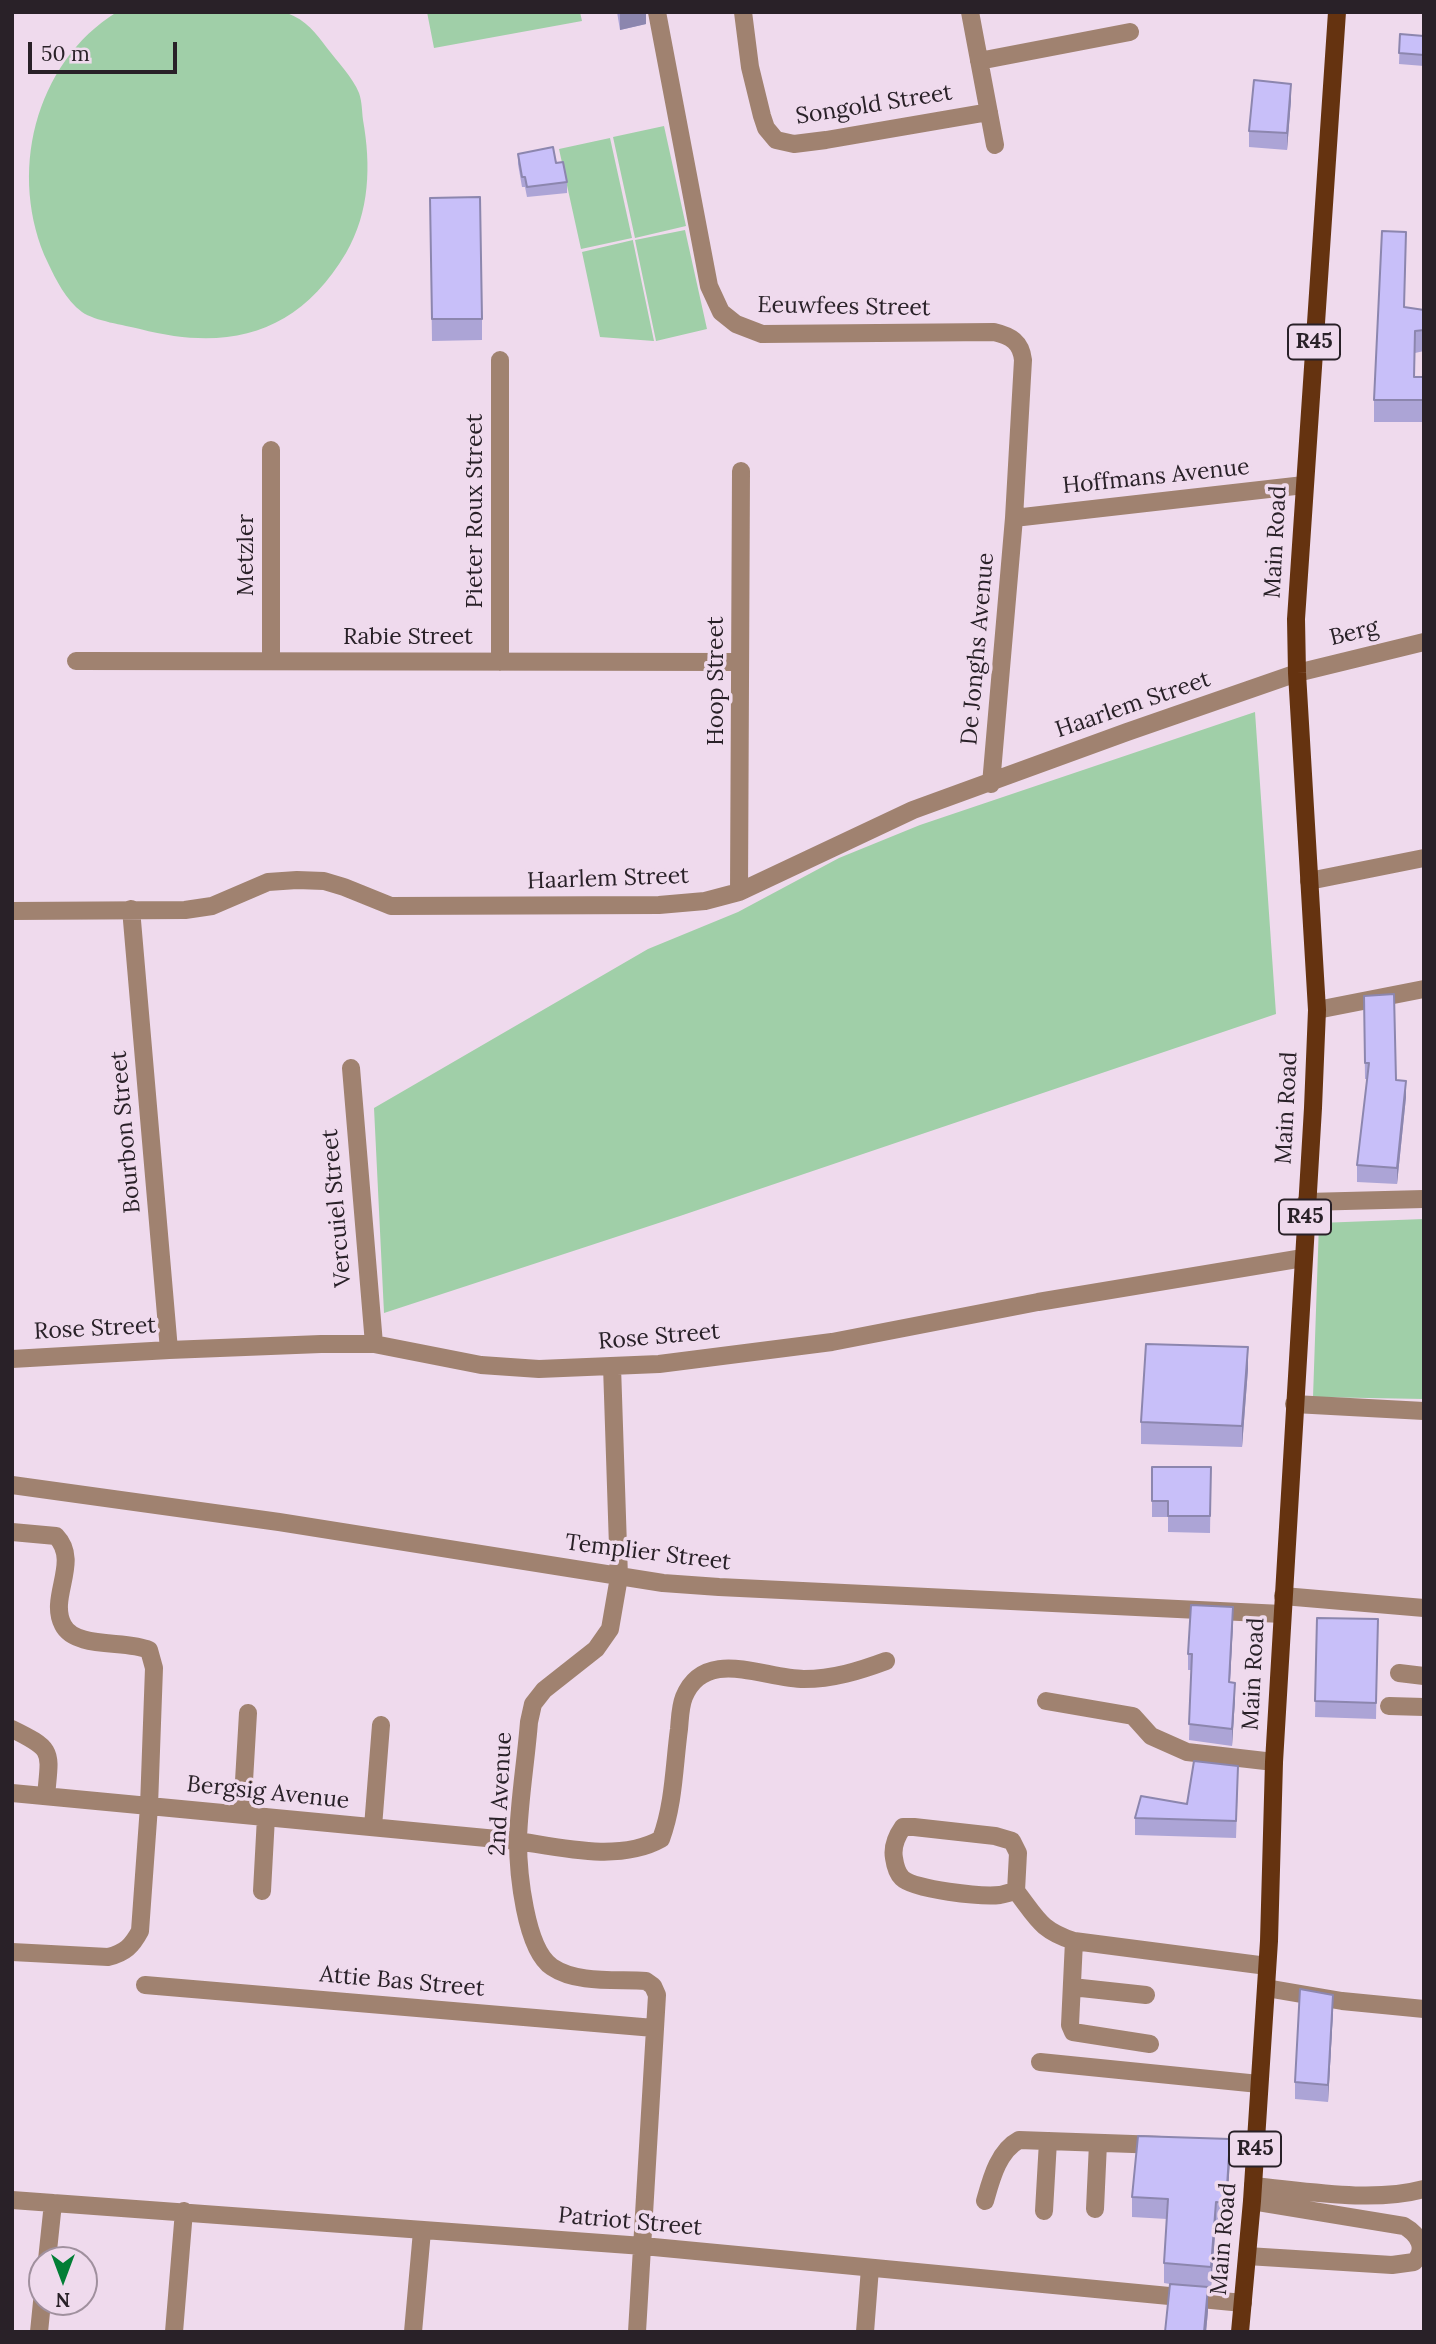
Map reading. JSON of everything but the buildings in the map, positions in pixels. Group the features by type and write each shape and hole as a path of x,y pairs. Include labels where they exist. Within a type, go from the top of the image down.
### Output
{"main road":[{"name":"Main Road","path":"1240,2332 1266,1987 1274,1762 1317,1010 1296,619 1337,12"}],"street":[{"name":"Eeuwfees Street","path":"657,12 679,117 705,268 721,312 736,324 762,334 994,332 1014,340 1023,360 1014,517"},
{"name":"Songold Street","path":"743,12 750,66 762,116 766,128 776,140 794,144 826,140 989,112"},
{"path":"970,12 995,145"},
{"path":"979,61 1130,32"},
{"name":"Pieter Roux Street","path":"499,662 500,360"},
{"name":"Metzler","path":"271,450 271,661"},
{"name":"Hoop Street","path":"739,892 741,471"},
{"name":"Hoffmans Avenue","path":"1014,517 1304,485"},
{"name":"De Jonghs Avenue","path":"991,784 1014,517"},
{"name":"Berg","path":"1297,673 1424,642"},
{"name":"Rabie Street","path":"76,661 740,662"},
{"name":"Haarlem Street","path":"12,911 185,910 212,906 268,882 296,880 324,881 391,906 659,905 705,901 739,892 913,810 1297,673"},
{"path":"1309,881 1424,858"},
{"name":"Bourbon Street","path":"131,909 169,1350"},
{"path":"1317,1010 1424,989"},
{"name":"Vercuiel Street","path":"351,1068 374,1344"},
{"path":"1306,1202 1424,1199"},
{"name":"Rose Street","path":"12,1359 321,1344 374,1344 481,1365 539,1369 717,1358 832,1342 1038,1303 1303,1258"},
{"name":"2nd Avenue","path":"612,1366 619,1577 610,1629 596,1649 544,1690 533,1703 518,1841 523,1896 536,1949 550,1966 572,1977 646,1981 653,1986 657,1995 637,2332"},
{"path":"1294,1404 1424,1411"},
{"name":"Templier Street","path":"12,1485 279,1522 619,1577 719,1587 1424,1608"},
{"path":"12,1532 56,1536 61,1542 66,1559 59,1611 63,1625 70,1633 82,1640 139,1646 149,1650 154,1668 149,1806 140,1931 132,1945 121,1954 108,1957 12,1952"},
{"name":"Bergsig Avenue","path":"12,1793 518,1841 575,1849 619,1850 649,1846 661,1839 669,1819 683,1700 693,1679 703,1673 721,1669 744,1669 800,1679 830,1678 886,1661"},
{"path":"1399,1673 1424,1676"},
{"path":"1046,1701 1133,1716 1151,1736 1187,1752 1274,1762"},
{"path":"1390,1706 1424,1707"},
{"path":"242,1815 248,1713"},
{"path":"373,1828 381,1725"},
{"path":"12,1729 39,1742 46,1751 49,1761 46,1796"},
{"path":"262,1891 266,1817"},
{"path":"1016,1891 999,1895 979,1895 915,1885 903,1879 895,1866 892,1849 898,1833 902,1827 914,1827 995,1836 1012,1841 1018,1853 1016,1891 1044,1928 1054,1934 1074,1941 1267,1966"},
{"path":"1074,1941 1070,2025 1073,2032 1150,2044"},
{"name":"Attie Bas Street","path":"145,1984 654,2028"},
{"path":"1072,1987 1146,1995"},
{"path":"1266,1987 1342,2001 1424,2008"},
{"path":"1040,2062 1259,2084"},
{"path":"985,2201 991,2177 1009,2145 1019,2140 1255,2148"},
{"path":"1044,2211 1048,2141"},
{"path":"1095,2209 1098,2143"},
{"path":"1252,2194 1388,2195 1424,2189"},
{"path":"1247,2256 1392,2265 1414,2262 1420,2252 1418,2238 1404,2226 1252,2194"},
{"name":"Patriot Street","path":"12,2200 643,2246 1243,2303"},
{"path":"48,2246 53,2203"},
{"path":"174,2332 184,2211"},
{"path":"413,2332 422,2231"},
{"path":"865,2332 870,2268"}],"green space":[{"path":"117,12 287,13 300,19 315,32 356,87 361,103 367,154 366,188 360,221 346,253 327,280 306,302 283,319 258,330 232,336 172,336 94,318 82,312 71,302 54,276 36,229 30,194 30,159 36,124 48,91 65,60 89,34"},
{"path":"427,12 580,12 582,21 434,48"},
{"path":"664,126 686,226 635,238 613,137"},
{"path":"610,138 632,238 581,249 559,149"},
{"path":"685,230 707,329 656,341 635,240"},
{"path":"633,240 654,341 600,337 582,252"},
{"path":"1255,712 1276,1014 680,1216 384,1313 374,1108 648,949 738,912 839,858 920,825"},
{"path":"1424,1219 1424,1399 1313,1397 1319,1223"}]}
